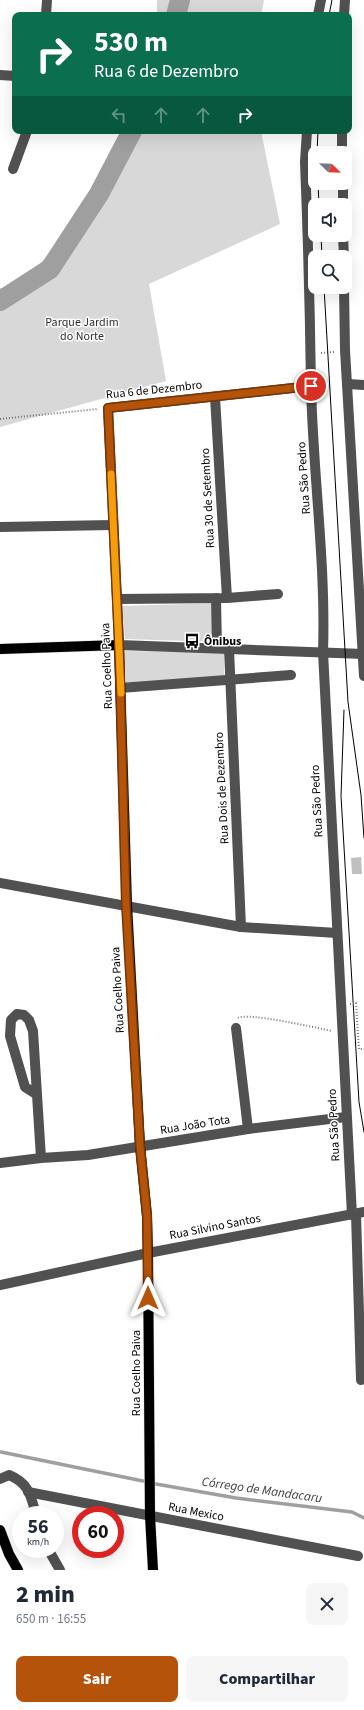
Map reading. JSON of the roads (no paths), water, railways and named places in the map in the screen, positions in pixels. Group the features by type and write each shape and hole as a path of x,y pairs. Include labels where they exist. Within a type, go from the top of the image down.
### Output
{"main road":[{"path":"0,650 119,644"},
{"name":"Rua Coelho Paiva","path":"119,644 126,905 140,1146 147,1216 150,1516 153,1570"},
{"path":"0,1530 8,1554 18,1570"}],"street":[{"path":"46,12 47,0"},
{"path":"319,12 321,0"},
{"path":"344,12 345,0"},
{"path":"0,75 12,76"},
{"path":"13,169 26,134"},
{"name":"Rua São Pedro","path":"307,134 305,162 312,353 311,386 321,535 324,623 323,652 346,1117 357,1214 361,1380"},
{"path":"342,134 342,146"},
{"path":"344,294 345,350 364,676"},
{"path":"348,384 364,385"},
{"name":"Rua 6 de Dezembro","path":"108,408 311,386"},
{"name":"Rua 30 de Setembro","path":"215,397 227,598"},
{"name":"Rua Coelho Paiva","path":"108,408 119,644"},
{"path":"0,527 113,525"},
{"path":"117,599 227,598 278,594"},
{"path":"216,598 217,648"},
{"path":"119,644 363,654"},
{"name":"Rua Dois de Dezembro","path":"229,649 241,927"},
{"path":"120,688 291,675"},
{"path":"0,883 241,927 337,933"},
{"path":"36,1094 25,1087 10,1036 11,1020 17,1014 24,1014 29,1020 33,1031 41,1158"},
{"path":"236,1028 248,1129"},
{"name":"Rua João Tota","path":"0,1163 41,1158 88,1155 248,1129 346,1117"},
{"name":"Rua Silvino Santos","path":"0,1285 148,1253 357,1214"},
{"path":"0,1479 10,1475 19,1479 26,1486 33,1506"},
{"name":"Rua Mexico","path":"28,1492 358,1556"},
{"path":"53,1558 60,1570"}],"waterway":[{"path":"177,12 180,0"},
{"path":"0,301 50,269 99,194 130,134"},
{"name":"Córrego de Mandacaru","path":"1,1452 143,1481"},
{"name":"Córrego de Mandacaru","path":"156,1484 236,1498 352,1512 364,1518"}],"tram line":[{"path":"330,12 332,0"},
{"path":"317,146 318,134"},
{"path":"318,190 319,198"},
{"path":"321,242 322,250"},
{"path":"324,294 348,702 361,795 364,838"},
{"path":"344,710 341,796 359,1102 364,1132"}],"place":[{"name":"Ônibus","path":"192,641"}],"park label":[{"name":"Parque Jardim do Norte","path":"82,329"}]}
